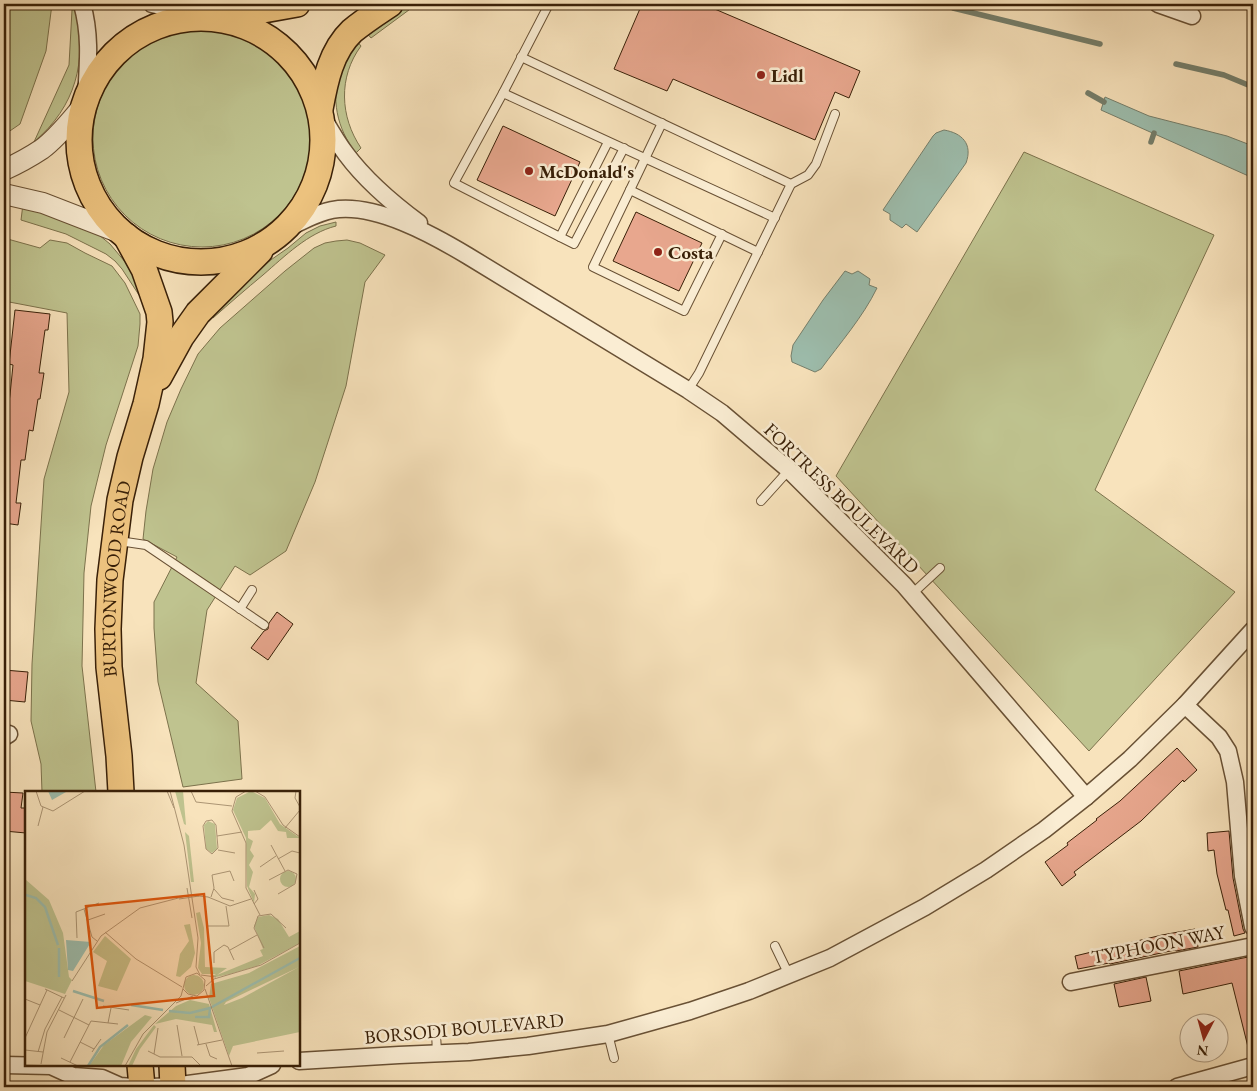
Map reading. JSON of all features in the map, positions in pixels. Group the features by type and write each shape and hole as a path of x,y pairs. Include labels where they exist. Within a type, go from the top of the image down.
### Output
{"main road":[{"path":"276,237 235,257 197,262 159,255 124,235 99,208 84,176 78,141 84,101 101,69 122,45 149,28 180,19 214,18 297,4"},
{"path":"320,111 324,84 332,60 342,43 354,30 390,4"},
{"path":"214,18 252,28 282,48 306,75 320,111"},
{"name":"BURTONWOOD ROAD","path":"146,404 166,364 198,313 298,216 309,198 318,178 323,157 324,136 320,111"},
{"name":"BURTONWOOD ROAD","path":"121,791 108,657 110,580 120,500 130,457 146,404 156,359 160,322 159,312 144,269 124,235"},
{"name":"BURTONWOOD ROAD","path":"119,756 130,791"},
{"path":"140,1066 142,1087"}],"street":[{"path":"4,170 43,148 55,137 84,101 88,38 82,4"},
{"path":"152,4 214,18"},
{"path":"1158,4 1192,16"},
{"name":"FORTRESS BOULEVARD","path":"320,111 346,154 370,182 394,205 441,240 688,390 722,413 789,470 912,594 1086,797"},
{"path":"4,194 43,203 124,235"},
{"name":"FORTRESS BOULEVARD","path":"276,237 300,222 332,210 358,210 401,222 441,240"},
{"name":"BORSODI BOULEVARD","path":"300,1061 469,1052 528,1046 608,1034 690,1011 748,991 830,958 925,907 986,870 1044,830 1130,759 1185,705 1253,630"},
{"path":"1185,705 1219,737 1228,751 1236,782 1243,876 1253,927"},
{"name":"TYPHOON WAY","path":"1071,982 1253,946"},
{"path":"4,1065 25,1065"},
{"path":"54,1066 72,1076 102,1078 120,1086 133,1087"},
{"path":"168,1081 248,1076 270,1066"},
{"path":"1177,1087 1253,1066"}],"lane":[{"path":"549,4 454,183 574,244 624,148"},
{"path":"522,56 791,184"},
{"path":"503,93 775,218"},
{"path":"688,390 699,373 791,184 808,175 816,164 835,114"},
{"path":"662,123 593,267 684,312 722,234"},
{"path":"560,237 608,142"},
{"path":"630,190 758,252"},
{"path":"761,502 789,470"},
{"path":"114,540 146,544 264,625"},
{"path":"912,594 940,568"},
{"path":"240,609 252,590"},
{"path":"775,946 789,975"},
{"path":"436,1033 437,1053"},
{"path":"608,1034 614,1058"}],"green space":[{"path":"4,4 52,4 46,51 20,124 4,135"},
{"path":"401,4 417,4 371,38 365,31"},
{"path":"76,9 80,47 79,65 75,82 69,98 60,113 34,142 69,65 72,10"},
{"path":"202,29 223,31 244,38 253,42 279,61 298,87 302,96 309,117 311,138 309,159 302,180 298,189 279,215 253,234 244,238 223,245 202,247 181,245 160,238 151,234 125,215 106,189 102,180 95,159 93,138 95,117 102,96 106,87 125,61 151,42 160,38 181,31"},
{"path":"356,40 361,46 348,71 344,97 349,123 361,148 356,153 349,144 340,123 337,113 336,91 341,68"},
{"path":"1024,152 1214,235 1095,490 1235,592 1089,751 836,476"},
{"path":"23,204 99,235 110,244 126,263 142,293 139,295 122,269 106,254 66,234 21,220"},
{"path":"336,222 336,226 316,234 297,246 213,318 207,313 252,273 306,233 320,226"},
{"path":"4,238 40,248 50,240 67,243 112,266 125,283 140,314 138,346 106,445 91,506 84,573 82,666 96,791 42,791 41,764 31,721 32,664 44,479 69,392 67,313 4,301"},
{"path":"347,240 360,243 385,255 365,282 346,386 315,482 286,551 250,575 235,566 207,610 196,683 238,721 242,779 183,787 158,682 154,628 154,602 177,557 143,539 153,469 167,422 198,354 220,328 314,248 325,243"}],"shaded area":[{"path":"1105,97 1149,116 1227,136 1253,146 1253,178 1101,110"},
{"path":"944,130 956,134 964,140 968,150 966,163 917,232 906,224 902,228 890,220 890,214 883,210 933,136"},
{"path":"845,271 852,274 858,271 870,279 869,285 877,288 851,330 821,369 815,372 792,362 793,345 823,300"}],"building":[{"name":"Lidl","path":"642,4 703,4 860,71 849,98 835,92 815,140 673,79 667,91 614,69"},
{"name":"McDonald's","path":"503,126 580,162 555,216 477,180"},
{"name":"Costa","path":"636,212 702,243 679,291 613,261"},
{"path":"15,310 50,314 48,330 45,330 39,373 44,373 40,399 38,399 33,431 29,430 25,460 21,460 16,503 21,503 18,525 4,523 4,436 13,365 9,364"},
{"path":"277,612 293,624 268,660 251,648 264,631 268,629 269,623"},
{"path":"4,670 28,672 25,702 4,700"},
{"path":"1177,748 1197,770 1184,782 1183,780 1141,821 1074,872 1076,875 1062,886 1045,862 1120,801"},
{"path":"4,792 23,793 21,808 25,808 25,833 4,831"},
{"path":"1229,831 1233,878 1245,933 1234,936 1217,874 1214,850 1208,851 1207,833"},
{"path":"1195,929 1198,947 1078,969 1075,956"},
{"path":"1253,956 1253,1046 1248,1047 1232,983 1183,994 1179,971"},
{"path":"1146,977 1151,1001 1119,1007 1114,984"}],"waterway":[{"path":"953,8 1100,44"},
{"path":"1176,64 1224,75 1253,87"},
{"path":"1088,93 1104,102"},
{"path":"1151,142 1154,133"}],"place":[{"name":"Lidl","path":"761,75"},
{"name":"McDonald's","path":"529,171"},
{"name":"Costa","path":"658,252"}]}
